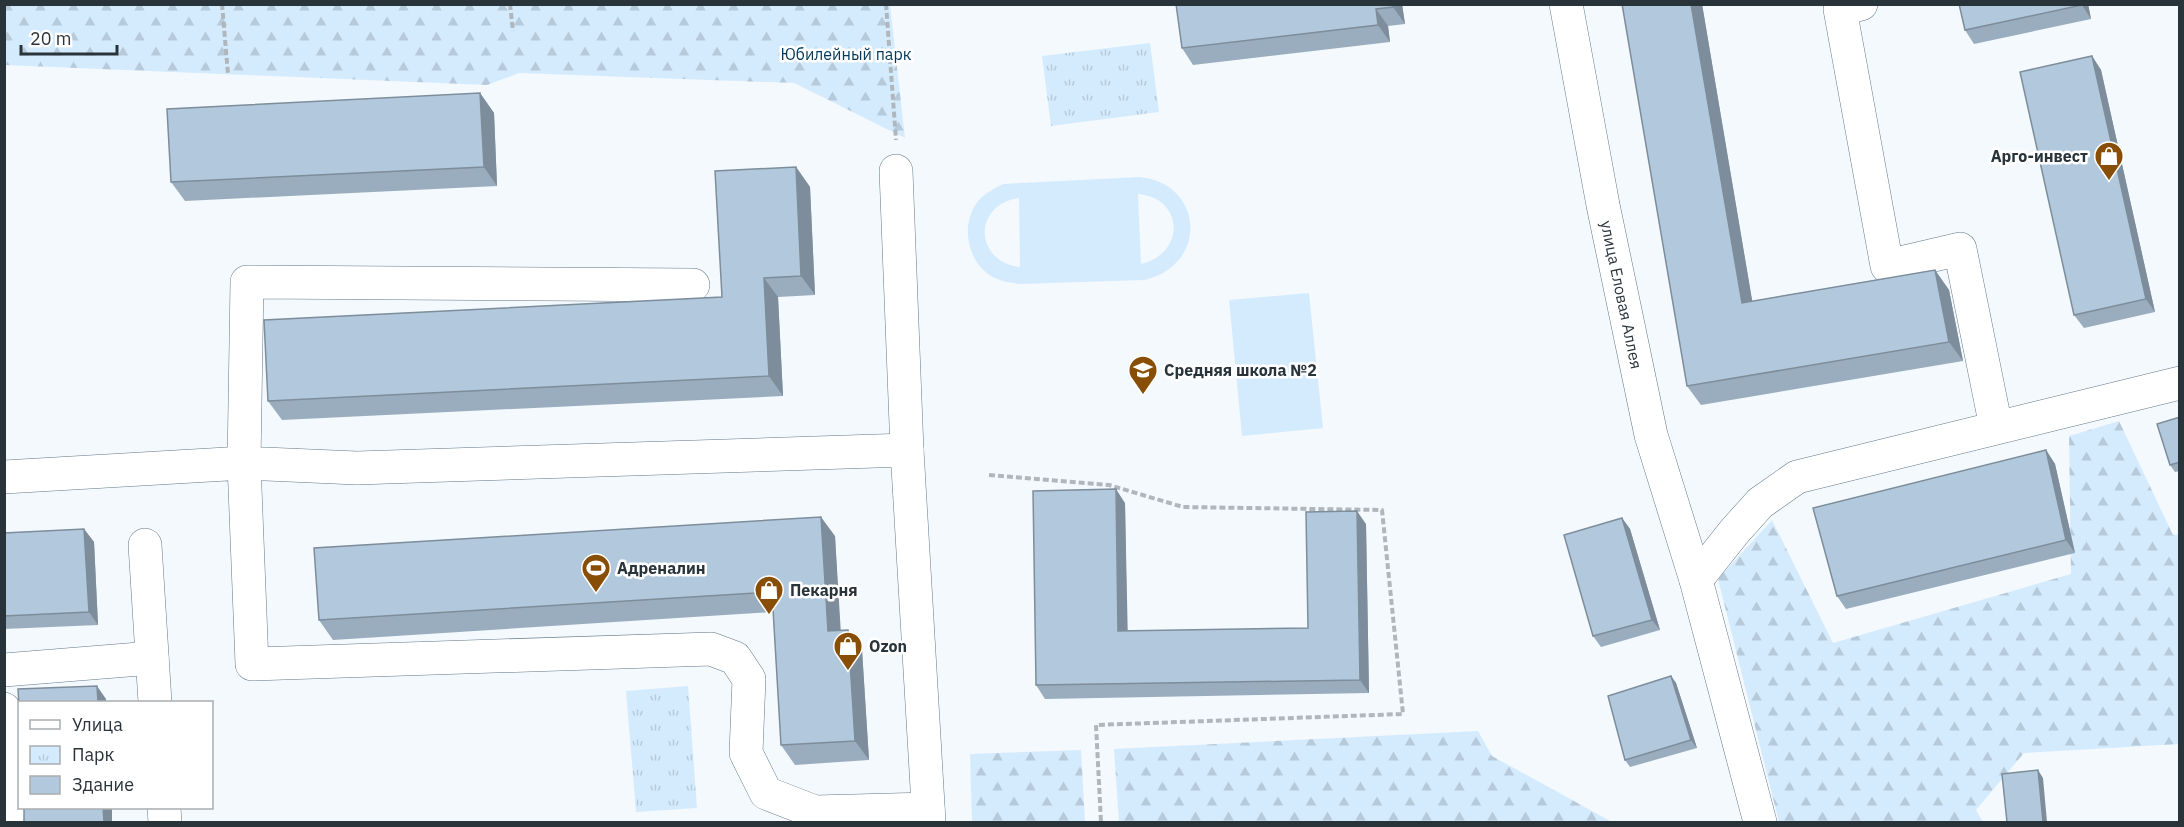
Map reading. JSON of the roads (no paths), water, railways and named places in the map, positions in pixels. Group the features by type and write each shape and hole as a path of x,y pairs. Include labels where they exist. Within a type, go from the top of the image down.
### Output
{"street":[{"name":"улица Еловая Аллея","path":"1566,4 1606,217 1651,435 1696,580 1760,822"},
{"path":"1861,4 1840,9 1887,266 1960,249 1996,427"},
{"path":"693,285 247,282 244,463 252,664 711,649 735,658 748,679 746,753 766,793 815,812 929,816 907,450 896,171"},
{"path":"1696,580 1760,502 1797,477 2180,383"},
{"path":"4,477 244,463 357,468 907,450"},
{"path":"145,545 155,701"},
{"path":"4,670 152,658"},
{"path":"4,709 11,822"}],"place":[{"name":"Арго-инвест","path":"2109,182"},
{"name":"Средняя школа №2","path":"1143,396"},
{"name":"Адреналин","path":"596,594"},
{"name":"Пекарня","path":"769,616"},
{"name":"Ozon","path":"848,672"}],"park label":[{"name":"Юбилейный парк","path":"846,54"}]}
